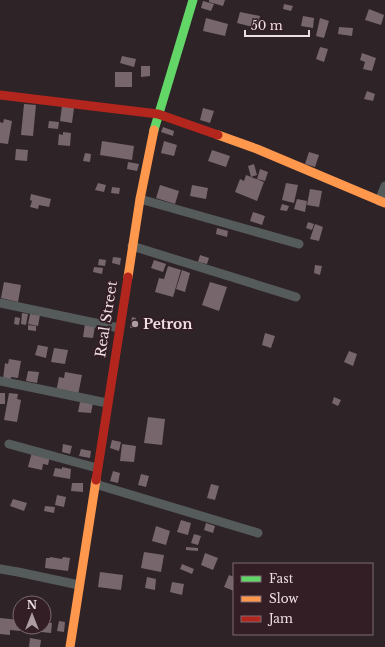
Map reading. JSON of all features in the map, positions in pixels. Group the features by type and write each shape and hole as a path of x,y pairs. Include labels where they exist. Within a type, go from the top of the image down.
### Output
{"main road":[{"name":"Real Street","path":"70,647 140,199 158,114 192,0"},
{"path":"0,94 158,114 257,149 382,202"}],"street":[{"path":"382,202 385,186"},
{"path":"140,199 299,244"},
{"path":"132,246 296,297"},
{"path":"0,303 119,328"},
{"path":"0,381 107,403"},
{"path":"9,444 97,468"},
{"path":"95,484 258,532"},
{"path":"0,569 79,586"}],"building":[{"path":"209,0 225,0 223,6 209,2"},
{"path":"203,1 214,4 211,11 201,8"},
{"path":"284,4 293,6 291,11 283,9"},
{"path":"369,9 384,15 381,25 365,20"},
{"path":"240,12 260,16 257,28 237,23"},
{"path":"303,16 314,18 313,28 301,26"},
{"path":"206,18 228,24 225,36 203,31"},
{"path":"320,18 329,21 324,38 316,36"},
{"path":"339,27 353,28 352,36 338,34"},
{"path":"320,47 328,49 324,62 316,59"},
{"path":"362,53 376,58 372,71 363,69 365,62 360,60"},
{"path":"122,56 136,59 134,67 120,63"},
{"path":"141,66 150,66 150,76 141,77"},
{"path":"115,72 132,72 132,87 115,87"},
{"path":"367,91 375,94 373,101 364,99"},
{"path":"24,104 36,105 33,136 21,135"},
{"path":"62,106 74,108 72,123 60,121"},
{"path":"203,108 214,111 210,123 200,120"},
{"path":"4,119 12,121 8,144 0,143 0,122 3,123"},
{"path":"49,121 59,122 58,129 48,128"},
{"path":"163,127 174,131 173,136 161,132"},
{"path":"63,132 71,133 70,146 58,145 59,134 63,135"},
{"path":"102,141 134,146 132,160 100,155"},
{"path":"164,141 177,145 174,156 161,153"},
{"path":"16,149 28,150 27,161 15,160"},
{"path":"212,150 230,156 226,167 208,161"},
{"path":"309,152 319,155 315,167 305,164"},
{"path":"85,153 91,154 90,162 83,161"},
{"path":"128,162 139,164 137,171 127,169"},
{"path":"254,164 257,175 251,177 248,166"},
{"path":"260,169 268,172 265,181 257,179"},
{"path":"246,175 264,182 257,201 235,192 240,179 244,181"},
{"path":"98,183 106,185 104,192 95,190"},
{"path":"286,183 298,185 294,203 282,200"},
{"path":"160,185 179,191 175,204 156,198"},
{"path":"192,185 208,188 206,199 190,196"},
{"path":"112,187 120,188 119,194 111,193"},
{"path":"310,189 322,191 319,207 307,205"},
{"path":"31,194 51,199 49,207 39,205 38,209 30,207 32,201 30,200"},
{"path":"297,199 307,201 305,212 294,209"},
{"path":"282,204 289,206 287,211 280,210"},
{"path":"253,212 265,216 262,225 250,221"},
{"path":"308,222 314,224 312,230 306,228"},
{"path":"315,224 323,227 319,241 310,239"},
{"path":"217,228 228,231 227,237 216,234"},
{"path":"200,255 209,258 207,264 198,262"},
{"path":"113,257 121,258 120,265 112,263"},
{"path":"99,259 106,260 105,266 98,265"},
{"path":"154,260 166,264 163,272 151,268"},
{"path":"315,265 322,266 320,275 314,273"},
{"path":"168,266 181,270 173,297 155,292 159,278 164,279"},
{"path":"94,267 103,268 102,274 93,272"},
{"path":"182,270 190,273 185,292 176,289"},
{"path":"4,282 21,285 18,302 1,298"},
{"path":"210,282 227,287 219,311 202,305"},
{"path":"22,313 28,314 26,325 21,324"},
{"path":"30,314 40,315 38,326 28,324"},
{"path":"15,317 20,318 19,325 14,324"},
{"path":"132,317 136,318 134,328 130,328"},
{"path":"85,324 95,326 93,338 83,337"},
{"path":"28,325 36,326 36,331 28,330"},
{"path":"265,333 275,336 271,348 262,345"},
{"path":"38,345 48,347 46,358 35,355"},
{"path":"54,348 68,350 65,364 51,362"},
{"path":"349,351 357,354 353,366 344,362"},
{"path":"9,359 21,361 18,378 11,377 11,380 3,379 5,363 8,364"},
{"path":"28,371 39,372 37,383 26,381"},
{"path":"65,372 82,375 78,395 56,392 59,377 64,378"},
{"path":"0,393 5,393 5,404 0,404"},
{"path":"9,393 18,394 17,399 21,400 17,422 4,420"},
{"path":"334,397 341,400 338,406 332,403"},
{"path":"80,402 93,403 91,413 78,412"},
{"path":"148,417 165,419 162,445 144,443"},
{"path":"112,440 121,442 119,451 110,448"},
{"path":"63,444 72,446 70,454 62,452"},
{"path":"122,444 136,446 134,462 120,461"},
{"path":"81,449 91,451 90,458 79,456"},
{"path":"32,452 50,456 48,465 43,464 42,470 28,467"},
{"path":"62,467 71,469 70,479 53,476 55,468 62,469"},
{"path":"113,471 120,473 118,483 110,481"},
{"path":"141,474 149,476 146,487 138,485"},
{"path":"72,483 83,483 83,492 71,491"},
{"path":"211,484 219,486 215,500 207,498"},
{"path":"57,495 66,497 64,507 55,505"},
{"path":"13,499 27,503 24,511 10,506"},
{"path":"45,506 55,507 54,513 44,511"},
{"path":"181,520 191,523 188,535 177,532"},
{"path":"206,523 215,526 213,533 204,530"},
{"path":"156,526 170,531 166,545 152,541"},
{"path":"194,534 201,536 198,545 191,543"},
{"path":"186,547 198,548 198,551 186,550"},
{"path":"144,552 164,555 161,572 141,568"},
{"path":"205,553 218,558 213,570 201,565"},
{"path":"50,557 62,559 63,557 70,558 68,571 45,568 46,558"},
{"path":"182,564 194,569 192,574 180,569"},
{"path":"100,572 123,575 121,590 98,587"},
{"path":"229,575 233,577 233,591 224,587"},
{"path":"147,577 156,579 155,590 145,588"},
{"path":"172,582 184,584 182,595 170,592"},
{"path":"0,618 12,619 12,630 10,630 10,635 0,634"},
{"path":"59,621 65,622 64,632 57,631"},
{"path":"30,638 41,640 40,647 29,647"}],"traffic: fast":[{"path":"154,130 193,0"}],"traffic: slow":[{"path":"128,277 140,199 154,130"},
{"path":"218,135 257,149 385,203"},
{"path":"70,647 96,480"}],"traffic: jam":[{"path":"0,95 158,114 218,135"},
{"path":"96,480 128,277"}],"place":[{"name":"Petron","path":"135,324"}]}
